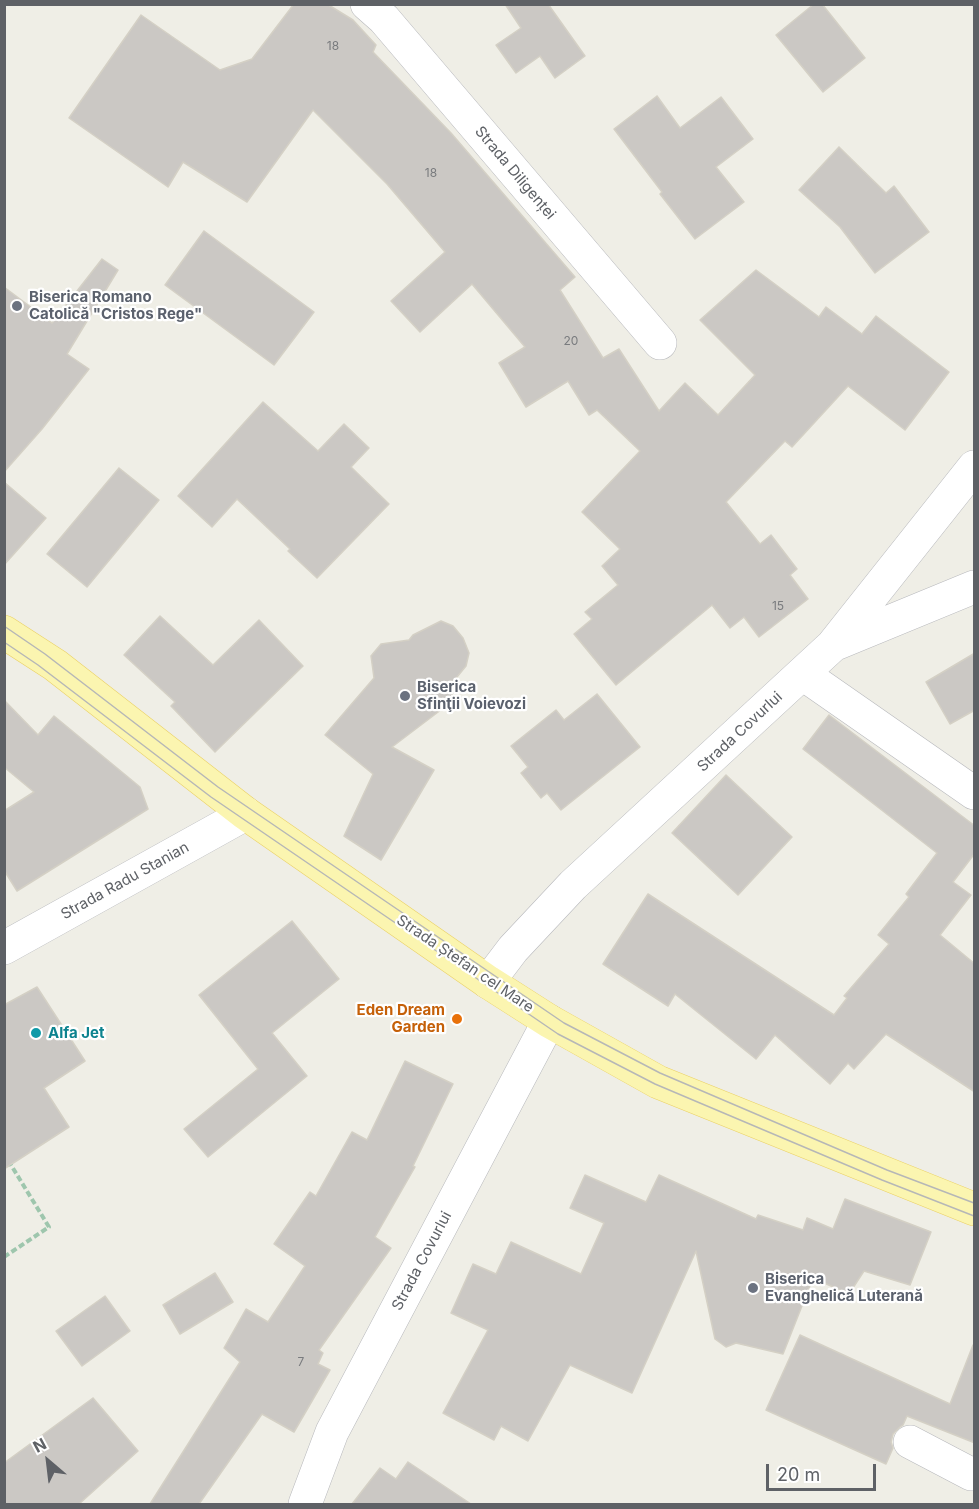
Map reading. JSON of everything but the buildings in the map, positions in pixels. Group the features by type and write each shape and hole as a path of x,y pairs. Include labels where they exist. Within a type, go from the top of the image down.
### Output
{"main road":[{"name":"Strada Ștefan cel Mare","path":"4,632 55,665 245,813 488,982 549,1021 658,1082 975,1209"}],"street":[{"name":"Strada Diligenței","path":"367,4 384,19 660,343"},
{"name":"Strada Covurlui","path":"488,982 513,949 573,885 832,646 975,466"},
{"path":"832,646 975,587"},
{"path":"803,674 975,793"},
{"name":"Strada Radu Stanian","path":"4,948 245,813"},
{"name":"Strada Covurlui","path":"305,1504 332,1432 549,1021"},
{"path":"910,1442 975,1474"}],"path":[{"path":"4,1257 49,1227 10,1165"}],"tram line":[{"path":"4,626 45,654 218,787 564,1023 660,1073 887,1170 974,1203"},
{"path":"4,642 38,665 211,797 558,1034 655,1084 882,1180 974,1216"}],"place":[{"name":"Biserica Romano Catolică \"Cristos Rege\"","path":"17,306"},
{"name":"Biserica Sfinţii Voievozi","path":"405,696"},
{"name":"Eden Dream Garden","path":"457,1019"},
{"name":"Alfa Jet","path":"36,1033"},
{"name":"Biserica Evanghelică Luterană","path":"753,1288"}]}
